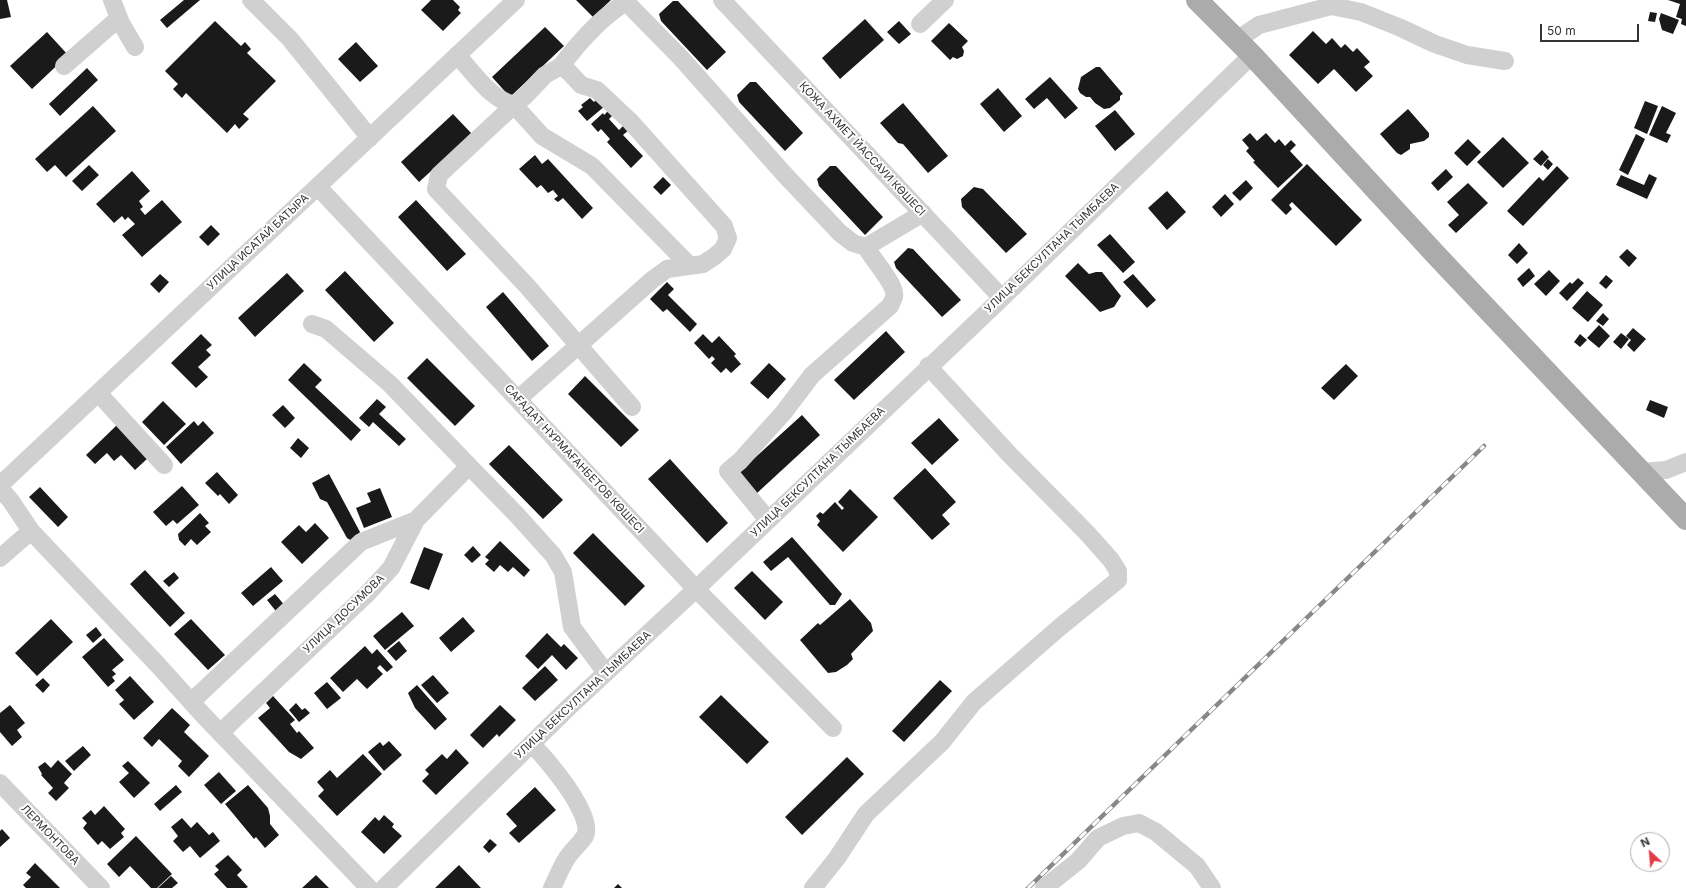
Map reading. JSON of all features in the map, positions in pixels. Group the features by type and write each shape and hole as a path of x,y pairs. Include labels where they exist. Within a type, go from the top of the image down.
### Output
{"main road":[{"path":"1197,0 1252,56 1442,262 1686,520"}],"street":[{"path":"112,0 119,18 135,47"},
{"path":"251,0 290,39 370,138"},
{"name":"УЛИЦА ИСАТАЙ БАТЫРА","path":"0,485 99,394 214,283 516,0"},
{"name":"ҚОЖА АХМЕТ ЙАССАУИ КӨШЕСІ","path":"722,0 1002,298"},
{"path":"920,24 945,0"},
{"path":"632,407 527,286 436,189 439,175 524,97 545,75 561,66 579,42 618,7 626,2 682,58 785,175 840,233 853,243 866,247 923,214"},
{"path":"1236,40 1259,25 1331,6 1361,12 1435,44 1467,55 1505,61"},
{"path":"64,66 119,18"},
{"path":"457,55 485,86 504,103 514,105 542,136 592,166 689,265"},
{"name":"УЛИЦА БЕКСУЛТАНА ТЫМБАЕВА","path":"384,888 531,744 696,589 928,366 1002,298 1252,56"},
{"path":"518,399 579,346 625,302 667,269 703,264 723,249 728,238 724,226 630,121 597,90 581,85 561,66"},
{"name":"САҒАДАТ НҰРМАҒАНБЕТОВ КӨШЕСІ","path":"318,187 696,589 833,728"},
{"path":"768,520 728,472 740,461 784,412 812,375 890,306 894,297 894,290 870,256 866,247"},
{"path":"312,324 326,329 390,384 516,514 553,555 563,572 572,627 606,673"},
{"path":"813,888 837,858 866,814 942,742 974,702 1060,627 1118,580 1118,571 1111,560 1087,533 1009,454 928,366"},
{"path":"99,394 164,465"},
{"path":"1641,472 1666,470 1686,462"},
{"path":"191,702 361,542 416,520 470,466"},
{"path":"0,488 11,501 31,531 158,664 220,733 369,888"},
{"name":"УЛИЦА ДОСУМОВА","path":"220,733 367,594 391,568 416,520"},
{"path":"0,558 31,531"},
{"path":"531,744 543,754 572,796 582,812 586,824 585,836 568,857 552,888"},
{"name":"ЛЕРМОНТОВА","path":"0,782 101,888"},
{"path":"1044,888 1078,861 1098,838 1123,826 1139,823 1156,832 1197,866 1212,888"}],"building":[{"path":"0,0 7,0 11,17 0,19"},
{"path":"184,0 200,0 167,28 160,20"},
{"path":"431,0 453,0 460,7 458,10 461,13 443,31 421,10"},
{"path":"576,0 611,0 593,17"},
{"path":"1668,0 1686,0 1686,26 1681,24 1682,19 1676,17 1680,4"},
{"path":"673,1 678,1 726,52 707,70 661,21 659,14"},
{"path":"1650,12 1657,13 1655,22 1648,21"},
{"path":"1661,13 1679,20 1673,34 1662,30 1659,19"},
{"path":"865,19 884,40 840,79 822,58"},
{"path":"215,21 241,46 245,42 251,49 247,53 276,81 243,114 249,119 239,129 235,124 227,133 186,93 182,98 173,89 178,84 165,71"},
{"path":"899,21 911,34 899,44 887,32"},
{"path":"949,23 968,41 962,47 964,51 963,56 957,59 953,57 950,60 931,41"},
{"path":"545,27 564,46 510,97 492,77"},
{"path":"1313,31 1326,44 1332,38 1341,48 1345,44 1353,52 1357,48 1370,62 1364,67 1373,76 1356,92 1334,69 1318,84 1289,55"},
{"path":"47,32 68,55 32,89 10,66"},
{"path":"356,42 378,66 360,82 338,59"},
{"path":"1096,67 1100,67 1123,94 1120,96 1120,100 1110,108 1104,109 1095,103 1090,97 1086,97 1080,93 1078,89 1081,77"},
{"path":"87,68 98,80 60,116 49,104"},
{"path":"1050,77 1078,108 1065,119 1047,98 1034,109 1025,99"},
{"path":"750,82 756,82 803,133 785,151 739,102 737,95"},
{"path":"998,88 1022,116 1004,132 980,104"},
{"path":"590,98 594,102 598,98 605,106 587,121 578,111 583,107 581,105"},
{"path":"1645,101 1658,106 1647,134 1634,128"},
{"path":"903,103 948,156 928,173 903,144 898,143 880,123"},
{"path":"93,106 116,131 66,177 55,165 47,172 35,159"},
{"path":"1662,106 1676,113 1666,133 1671,135 1667,143 1649,135"},
{"path":"1408,109 1429,133 1429,137 1424,141 1410,144 1410,149 1401,155 1397,153 1380,134"},
{"path":"609,110 613,115 609,119 619,130 625,124 630,129 623,135 643,156 631,168 607,142 610,139 601,129 598,132 591,124 603,113 604,115"},
{"path":"1115,110 1135,134 1115,151 1095,126"},
{"path":"453,114 472,134 419,182 401,162"},
{"path":"1250,133 1257,141 1266,133 1275,143 1279,139 1285,146 1291,140 1296,145 1290,151 1303,165 1278,188 1253,162 1255,161 1246,151 1249,148 1242,140"},
{"path":"1636,134 1645,139 1628,175 1619,170"},
{"path":"1503,137 1529,163 1503,188 1477,162"},
{"path":"1468,139 1481,152 1467,166 1454,153"},
{"path":"1542,150 1549,157 1541,166 1533,159"},
{"path":"535,155 542,164 548,159 593,208 582,219 563,198 558,202 554,199 558,196 553,190 548,193 541,185 537,188 519,169"},
{"path":"1548,159 1553,164 1548,170 1543,165"},
{"path":"1307,164 1362,220 1336,246 1292,202 1289,205 1292,209 1286,215 1271,200"},
{"path":"89,165 99,175 82,191 72,181"},
{"path":"830,166 836,166 883,217 865,235 819,186 817,179"},
{"path":"1557,166 1569,178 1523,226 1507,211 1539,177 1543,181"},
{"path":"1446,169 1453,177 1438,191 1431,183"},
{"path":"132,171 150,191 139,201 143,207 140,209 145,215 162,200 182,222 142,257 122,235 135,224 128,217 125,220 122,216 114,223 96,204"},
{"path":"1649,174 1657,178 1647,199 1616,185 1621,175 1644,185"},
{"path":"663,177 671,185 661,195 653,187"},
{"path":"1246,180 1253,188 1240,201 1232,193"},
{"path":"1468,183 1488,203 1456,233 1448,225 1459,215 1447,202"},
{"path":"974,187 983,189 1027,234 1006,253 962,207 961,199"},
{"path":"1167,191 1186,212 1167,230 1148,208"},
{"path":"1225,194 1234,204 1221,217 1212,207"},
{"path":"416,200 466,254 447,271 398,217"},
{"path":"211,225 220,234 208,246 199,237"},
{"path":"1110,234 1135,262 1123,273 1097,245"},
{"path":"1519,243 1528,253 1517,264 1508,255"},
{"path":"908,248 913,249 961,300 942,317 896,268 894,262"},
{"path":"1627,249 1637,258 1629,267 1619,257"},
{"path":"1078,263 1089,274 1102,272 1121,296 1114,307 1100,312 1065,276"},
{"path":"1529,268 1535,276 1523,287 1517,279"},
{"path":"1549,270 1560,281 1546,296 1534,284"},
{"path":"345,271 394,323 374,342 325,290"},
{"path":"287,273 304,291 255,337 238,318"},
{"path":"160,274 169,282 159,293 150,284"},
{"path":"1133,274 1156,300 1147,308 1123,282"},
{"path":"1606,275 1613,281 1606,289 1599,283"},
{"path":"1578,278 1584,283 1567,301 1559,293 1570,282 1572,284"},
{"path":"667,282 674,289 668,295 697,324 690,332 667,309 663,312 650,299"},
{"path":"1587,291 1603,305 1588,322 1572,308"},
{"path":"503,292 549,346 532,361 486,307"},
{"path":"1603,313 1609,319 1603,326 1596,321"},
{"path":"1599,325 1610,336 1599,348 1587,338"},
{"path":"1633,328 1646,339 1634,352 1627,345 1631,340 1626,336"},
{"path":"886,331 905,352 854,400 834,380"},
{"path":"1621,333 1629,339 1621,349 1613,342"},
{"path":"201,334 212,345 206,350 211,355 198,367 208,377 196,388 171,363"},
{"path":"703,334 712,343 719,336 736,354 734,356 741,364 731,373 726,368 721,373 711,363 715,359 712,356 709,359 694,343"},
{"path":"1580,334 1587,340 1580,347 1574,342"},
{"path":"427,358 475,406 455,426 407,378"},
{"path":"304,363 322,380 315,387 361,430 351,441 288,380"},
{"path":"769,363 786,379 768,399 750,383"},
{"path":"1346,364 1358,376 1334,400 1321,388"},
{"path":"585,376 639,430 621,447 568,394"},
{"path":"377,399 386,407 379,414 406,439 399,446 373,422 369,427 359,418"},
{"path":"1650,400 1668,407 1664,418 1646,410"},
{"path":"163,401 186,424 164,445 142,422"},
{"path":"283,405 295,418 285,428 272,415"},
{"path":"802,415 820,435 756,494 737,474"},
{"path":"939,418 959,440 932,465 911,443"},
{"path":"194,421 198,426 203,421 214,433 181,464 166,447"},
{"path":"117,425 148,458 135,470 121,455 114,461 107,453 95,464 86,455"},
{"path":"298,438 309,448 301,458 290,448"},
{"path":"509,445 563,500 543,519 489,464"},
{"path":"670,459 728,523 707,543 648,479"},
{"path":"925,468 956,502 942,515 950,524 932,540 893,498"},
{"path":"217,472 238,495 229,504 220,494 218,496 205,483"},
{"path":"329,474 360,532 352,541 347,538 327,502 320,499 312,483"},
{"path":"182,486 199,505 177,524 173,520 166,526 153,512"},
{"path":"40,487 68,517 58,527 29,497"},
{"path":"380,488 392,517 364,528 356,508 371,502 367,493"},
{"path":"850,489 878,517 843,552 817,525 820,521 816,516 820,512 823,514 835,502 842,510 844,508 838,502"},
{"path":"200,513 209,523 205,526 211,532 197,545 191,539 185,546 179,540 178,534"},
{"path":"315,523 329,538 302,564 281,542 299,525 306,532"},
{"path":"593,533 645,586 625,606 573,553"},
{"path":"792,537 842,594 835,605 830,605 788,557 771,571 763,562"},
{"path":"500,541 530,570 524,577 513,567 508,572 500,565 494,572 485,564 489,560 485,557"},
{"path":"473,546 481,555 472,563 464,555"},
{"path":"424,547 443,554 429,590 410,583"},
{"path":"271,567 283,581 253,606 241,593"},
{"path":"145,570 185,613 170,627 130,584"},
{"path":"752,571 783,602 765,620 734,588"},
{"path":"174,572 179,578 169,587 163,581"},
{"path":"275,594 287,608 279,615 267,600"},
{"path":"850,599 871,623 873,631 851,654 853,659 847,665 836,672 828,673 800,640 818,623 820,625"},
{"path":"402,612 414,626 385,650 373,636"},
{"path":"463,617 475,631 451,652 439,638"},
{"path":"51,619 73,642 37,676 15,653"},
{"path":"191,619 225,655 208,670 174,634"},
{"path":"96,627 102,635 93,643 86,635"},
{"path":"547,633 561,647 564,644 578,658 566,670 552,655 538,669 525,656"},
{"path":"104,638 124,660 112,670 116,674 112,677 115,681 108,687 82,657"},
{"path":"399,641 407,651 396,661 387,651"},
{"path":"365,646 372,654 377,649 393,667 387,672 380,665 377,668 383,674 367,689 357,679 343,692 330,678"},
{"path":"545,666 558,680 535,701 522,688"},
{"path":"433,675 449,693 437,703 421,685"},
{"path":"130,676 154,702 134,720 119,704 124,700 115,690"},
{"path":"43,678 50,685 43,693 35,685"},
{"path":"940,680 952,691 904,742 892,731"},
{"path":"327,682 341,698 327,709 314,693"},
{"path":"417,685 447,719 435,730 415,708 408,693"},
{"path":"721,695 769,742 747,764 699,717"},
{"path":"273,696 295,720 290,724 297,733 299,731 314,748 301,759 289,752 258,718 270,708 266,703"},
{"path":"296,703 302,710 305,708 310,713 299,722 289,710"},
{"path":"10,705 25,723 17,730 22,737 12,746 0,732 0,713"},
{"path":"500,705 516,720 499,737 497,734 483,748 470,735"},
{"path":"172,708 190,725 184,732 209,756 189,777 178,766 182,761 159,739 152,747 143,738"},
{"path":"389,741 402,755 384,771 368,752 380,742 383,746"},
{"path":"83,746 91,755 74,771 65,761"},
{"path":"456,749 469,763 436,795 422,781 429,774 425,770 442,754 447,759"},
{"path":"363,754 382,774 337,816 318,796 324,790 317,782 330,770 337,778"},
{"path":"847,757 864,774 802,835 785,817"},
{"path":"58,760 72,774 64,783 69,788 56,801 48,793 53,788 41,775 42,774 38,767 45,762 51,768"},
{"path":"128,761 150,783 134,798 119,782 129,773 122,766"},
{"path":"219,772 236,791 221,804 204,785"},
{"path":"176,785 182,792 160,811 154,804"},
{"path":"248,785 268,808 270,824 279,835 265,848 256,837 254,839 225,804"},
{"path":"535,787 556,810 519,843 509,833 517,826 506,814"},
{"path":"104,806 125,829 121,833 124,837 110,849 102,841 98,845 83,828 87,823 82,818 91,810 95,815"},
{"path":"384,815 394,824 392,827 402,836 384,854 361,832 375,817 379,821"},
{"path":"182,818 191,828 197,822 209,835 213,832 220,841 200,858 190,846 183,852 173,841 178,836 171,827"},
{"path":"2,829 10,838 0,847 0,831"},
{"path":"136,836 172,874 157,888 151,888 130,866 119,877 107,864"},
{"path":"490,839 497,845 489,853 483,847"},
{"path":"228,855 242,870 237,875 248,887 227,888 214,874 219,870 215,866"},
{"path":"35,863 60,888 26,888 23,885 31,877 26,873"},
{"path":"459,865 481,888 435,888"},
{"path":"316,875 329,888 302,888"},
{"path":"171,876 178,883 172,888 158,888"},
{"path":"618,884 622,888 614,888"}],"railway":[{"path":"1028,888 1484,446"}]}
